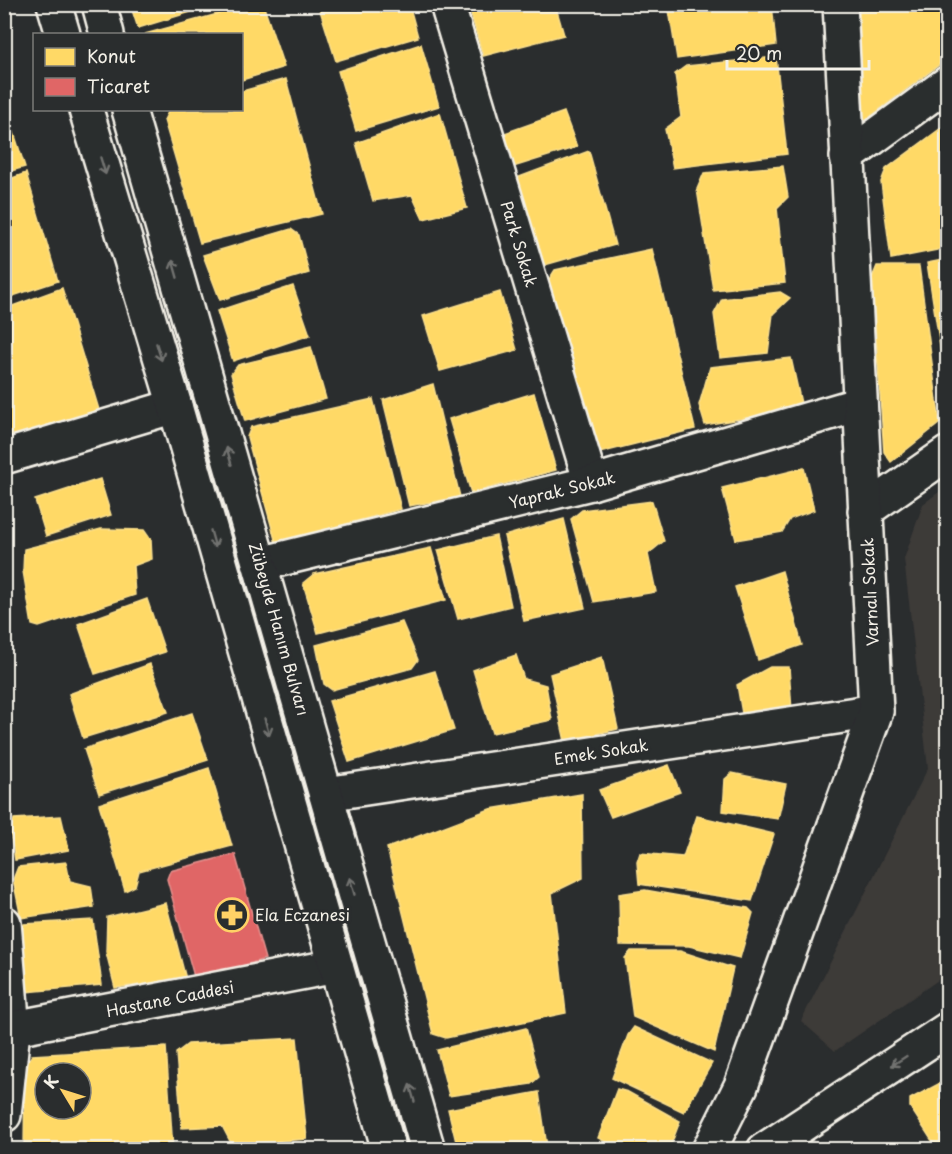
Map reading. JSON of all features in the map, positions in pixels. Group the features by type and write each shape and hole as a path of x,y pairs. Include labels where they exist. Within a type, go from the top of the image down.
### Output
{"street":[{"path":"54,4 63,33"},
{"path":"99,4 107,33"},
{"name":"Park Sokak","path":"447,4 591,483"},
{"name":"Varnalı Sokak","path":"709,1149 741,1086 876,711 840,4"},
{"path":"847,157 948,83"},
{"path":"86,111 175,406 389,1149"},
{"name":"Zübeyde Hanım Bulvarı","path":"129,111 428,1149"},
{"name":"Yaprak Sokak","path":"260,564 591,483 860,404"},
{"path":"4,457 175,406"},
{"path":"865,511 948,453"},
{"name":"Emek Sokak","path":"326,794 876,711"},
{"path":"4,923 9,1030 4,1115"},
{"name":"Hastane Caddesi","path":"9,1030 336,966"},
{"path":"764,1149 948,1029"}],"shaded area":[{"path":"947,486 947,974 835,1051 801,1021 928,768 904,559 923,504"}],"building: Konut":[{"path":"130,4 217,4 138,28"},
{"path":"254,4 263,4 284,67 243,80 243,33 149,33"},
{"path":"318,4 409,4 418,37 336,61"},
{"path":"468,4 555,4 564,35 483,56"},
{"path":"668,4 772,4 776,45 677,59"},
{"path":"850,4 948,4 948,58 864,121 854,108"},
{"path":"421,44 439,106 356,131 338,71"},
{"path":"776,57 787,154 673,168 665,129 681,117 675,74 686,66"},
{"path":"286,79 322,214 200,243 164,120 168,111 243,111 243,91"},
{"path":"6,108 25,167 4,173 4,109"},
{"path":"564,112 577,147 513,167 502,134"},
{"path":"440,113 467,208 423,219 412,195 373,201 356,143"},
{"path":"948,123 948,248 891,259 881,182 886,169"},
{"path":"589,151 615,245 541,266 514,179"},
{"path":"783,166 788,197 777,208 785,283 713,290 697,189 704,173"},
{"path":"26,173 58,281 4,299 4,181"},
{"path":"291,229 299,235 309,273 220,300 203,255"},
{"path":"652,249 695,429 591,455 546,284 555,270"},
{"path":"948,259 948,398 927,263"},
{"path":"877,266 919,266 940,423 891,462 884,452 872,278"},
{"path":"293,286 310,335 233,361 217,311"},
{"path":"62,288 100,413 4,441 4,309"},
{"path":"500,292 517,350 440,371 423,316"},
{"path":"780,292 790,298 773,314 768,353 720,358 714,314 722,299"},
{"path":"311,347 326,399 245,421 231,374 238,365"},
{"path":"791,358 802,408 705,425 699,405 710,367"},
{"path":"433,384 460,497 409,506 383,400"},
{"path":"534,393 556,470 471,493 449,419"},
{"path":"373,399 401,509 276,543 247,437 251,427"},
{"path":"804,468 814,510 790,519 782,532 736,540 722,488"},
{"path":"100,479 111,515 46,536 35,500"},
{"path":"652,501 664,541 648,554 656,592 594,602 571,519 582,510"},
{"path":"564,519 585,608 524,621 504,536"},
{"path":"101,529 144,530 151,540 152,559 133,566 135,595 39,627 32,625 23,571 24,549"},
{"path":"496,536 511,606 458,619 438,550"},
{"path":"431,548 446,600 318,633 303,583 314,574"},
{"path":"782,571 802,645 758,660 735,587"},
{"path":"147,599 165,652 95,674 78,624"},
{"path":"402,622 418,660 412,668 332,690 324,684 316,645"},
{"path":"516,655 524,679 546,685 552,720 492,733 473,670"},
{"path":"602,657 618,729 565,741 550,674"},
{"path":"150,664 168,712 83,738 69,694"},
{"path":"770,667 789,667 792,712 743,719 737,685"},
{"path":"435,671 454,730 349,762 329,701"},
{"path":"192,713 208,760 99,794 84,749"},
{"path":"669,765 680,792 611,817 599,790"},
{"path":"209,768 232,846 139,871 135,886 125,891 99,804"},
{"path":"732,773 786,784 778,819 723,811 725,779"},
{"path":"582,794 583,878 552,893 566,1013 446,1038 433,1034 387,848 490,809"},
{"path":"61,816 69,850 15,860 10,830 14,819"},
{"path":"697,816 774,834 752,901 639,884 637,862 640,853 683,857"},
{"path":"66,862 70,881 91,886 94,907 21,918 13,879 18,867"},
{"path":"645,890 748,908 753,913 740,958 689,946 620,945 619,894"},
{"path":"166,903 186,979 115,988 106,952 107,917"},
{"path":"93,920 102,985 26,992 19,941 24,924"},
{"path":"631,951 680,951 733,968 714,1052 633,1017 625,958"},
{"path":"634,1027 712,1063 684,1112 612,1078 628,1035"},
{"path":"526,1028 539,1077 531,1084 449,1096 437,1050"},
{"path":"297,1038 307,1139 232,1145 222,1126 182,1128 176,1053 188,1044"},
{"path":"166,1047 173,1150 24,1150 25,1066 32,1055"},
{"path":"948,1079 948,1150 938,1150 910,1107 910,1099"},
{"path":"617,1089 628,1092 680,1121 669,1150 621,1150 598,1138"},
{"path":"539,1092 547,1147 544,1150 458,1150 448,1109"}],"building: Ticaret":[{"path":"235,854 265,959 195,980 167,879 170,871"}],"place":[{"name":"Ela Eczanesi","path":"232,915"}]}
